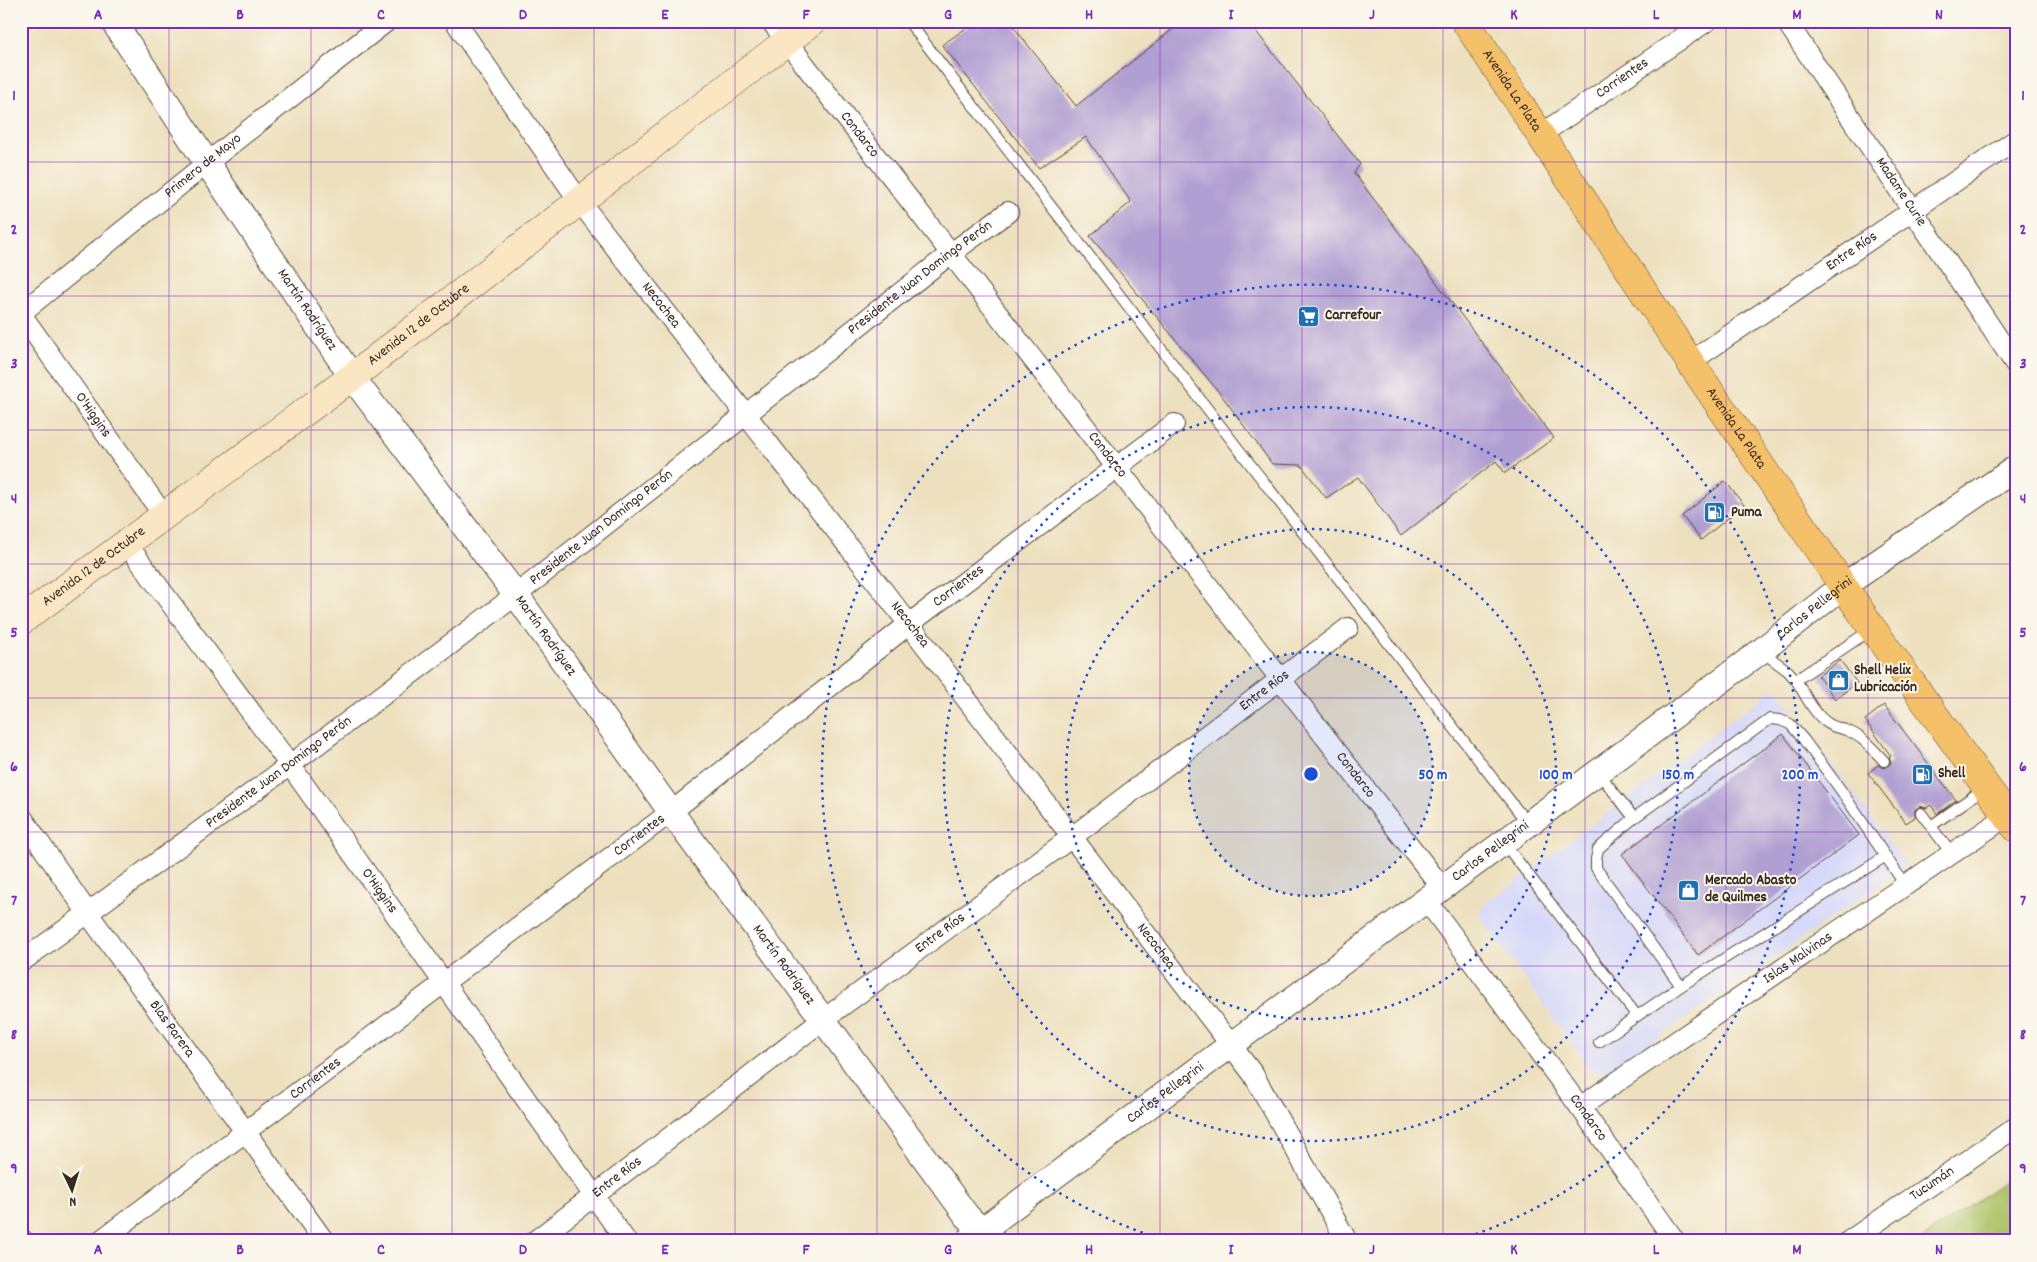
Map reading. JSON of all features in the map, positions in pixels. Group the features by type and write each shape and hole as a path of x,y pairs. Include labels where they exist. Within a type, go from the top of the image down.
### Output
{"main road":[{"name":"Avenida 12 de Octubre","path":"21,621 352,377 580,202 779,31 813,21"},
{"name":"Avenida La Plata","path":"1465,21 1690,362 1843,586 1986,787 2013,818"}],"street":[{"name":"Martín Rodríguez","path":"113,21 206,163 352,377 516,595 981,1237"},
{"name":"Primero de Mayo","path":"21,314 206,163 387,21"},
{"name":"Necochea","path":"456,21 580,202 747,414 1253,1074 1347,1241"},
{"name":"Corrientes","path":"1540,136 1707,21"},
{"name":"Madame Curie","path":"1786,21 2016,364"},
{"name":"Condarco","path":"779,31 1281,679 1435,895 1580,1107 1675,1241"},
{"name":"Entre Ríos","path":"1690,362 2016,140"},
{"name":"Presidente Juan Domingo Perón","path":"21,962 290,765 516,595 950,254 1008,212"},
{"name":"O'Higgins","path":"21,314 164,516"},
{"name":"Corrientes","path":"100,1241 672,812 909,624 1174,424"},
{"name":"Carlos Pellegrini","path":"981,1237 1230,1045 1762,651 1843,586 2016,468"},
{"name":"O'Higgins","path":"127,544 290,765 626,1241"},
{"name":"Entre Ríos","path":"535,1241 824,1019 1072,836 1348,628"},
{"name":"Blas Parera","path":"21,816 87,912 324,1241"},
{"name":"Islas Malvinas","path":"1580,1107 1950,853 2013,818"},
{"name":"Tucumán","path":"1849,1241 2016,1127"}],"lane":[{"path":"908,21 1529,824"},
{"path":"1796,680 1872,628"},
{"path":"1762,651 1788,671 1796,680 1821,718 1830,725 1848,731 1858,737 1870,746 1884,761"},
{"path":"1680,986 1596,868 1598,850 1634,818 1770,719 1790,724 1804,740 1840,789 1905,885"},
{"path":"1598,772 1634,818"},
{"path":"1931,826 1986,787"},
{"path":"1921,812 1950,853"},
{"path":"1504,843 1637,1016"},
{"path":"1599,1042 1680,986 1886,856"}],"shaded area":[{"name":"Mercado Abasto de Quilmes","path":"1775,688 1907,866 1605,1074 1591,1070 1480,917 1482,907"}],"green space":[{"path":"2016,1173 2016,1241 1918,1241"}],"building":[{"name":"Carrefour","path":"976,21 1009,21 1076,106 1183,21 1248,21 1360,164 1354,173 1554,438 1505,473 1496,461 1401,536 1358,477 1326,498 1301,465 1272,464 1222,396 1090,236 1131,202 1086,137 1039,168 942,45"},
{"path":"1725,481 1744,505 1701,540 1682,516"},
{"name":"Shell Helix Lubricación","path":"1840,660 1857,683 1835,699 1818,676"},
{"path":"1884,705 1956,800 1937,814 1931,805 1926,808 1920,806 1915,810 1915,817 1906,823 1868,773 1878,765 1885,768 1891,763 1889,757 1891,756 1865,720"},
{"path":"1783,734 1859,835 1698,955 1622,854"}],"place":[{"name":"Carrefour","path":"1309,316"},
{"name":"Puma","path":"1715,513"},
{"name":"Shell Helix Lubricación","path":"1838,680"},
{"name":"Shell","path":"1922,774"},
{"name":"Mercado Abasto de Quilmes","path":"1689,890"}]}
